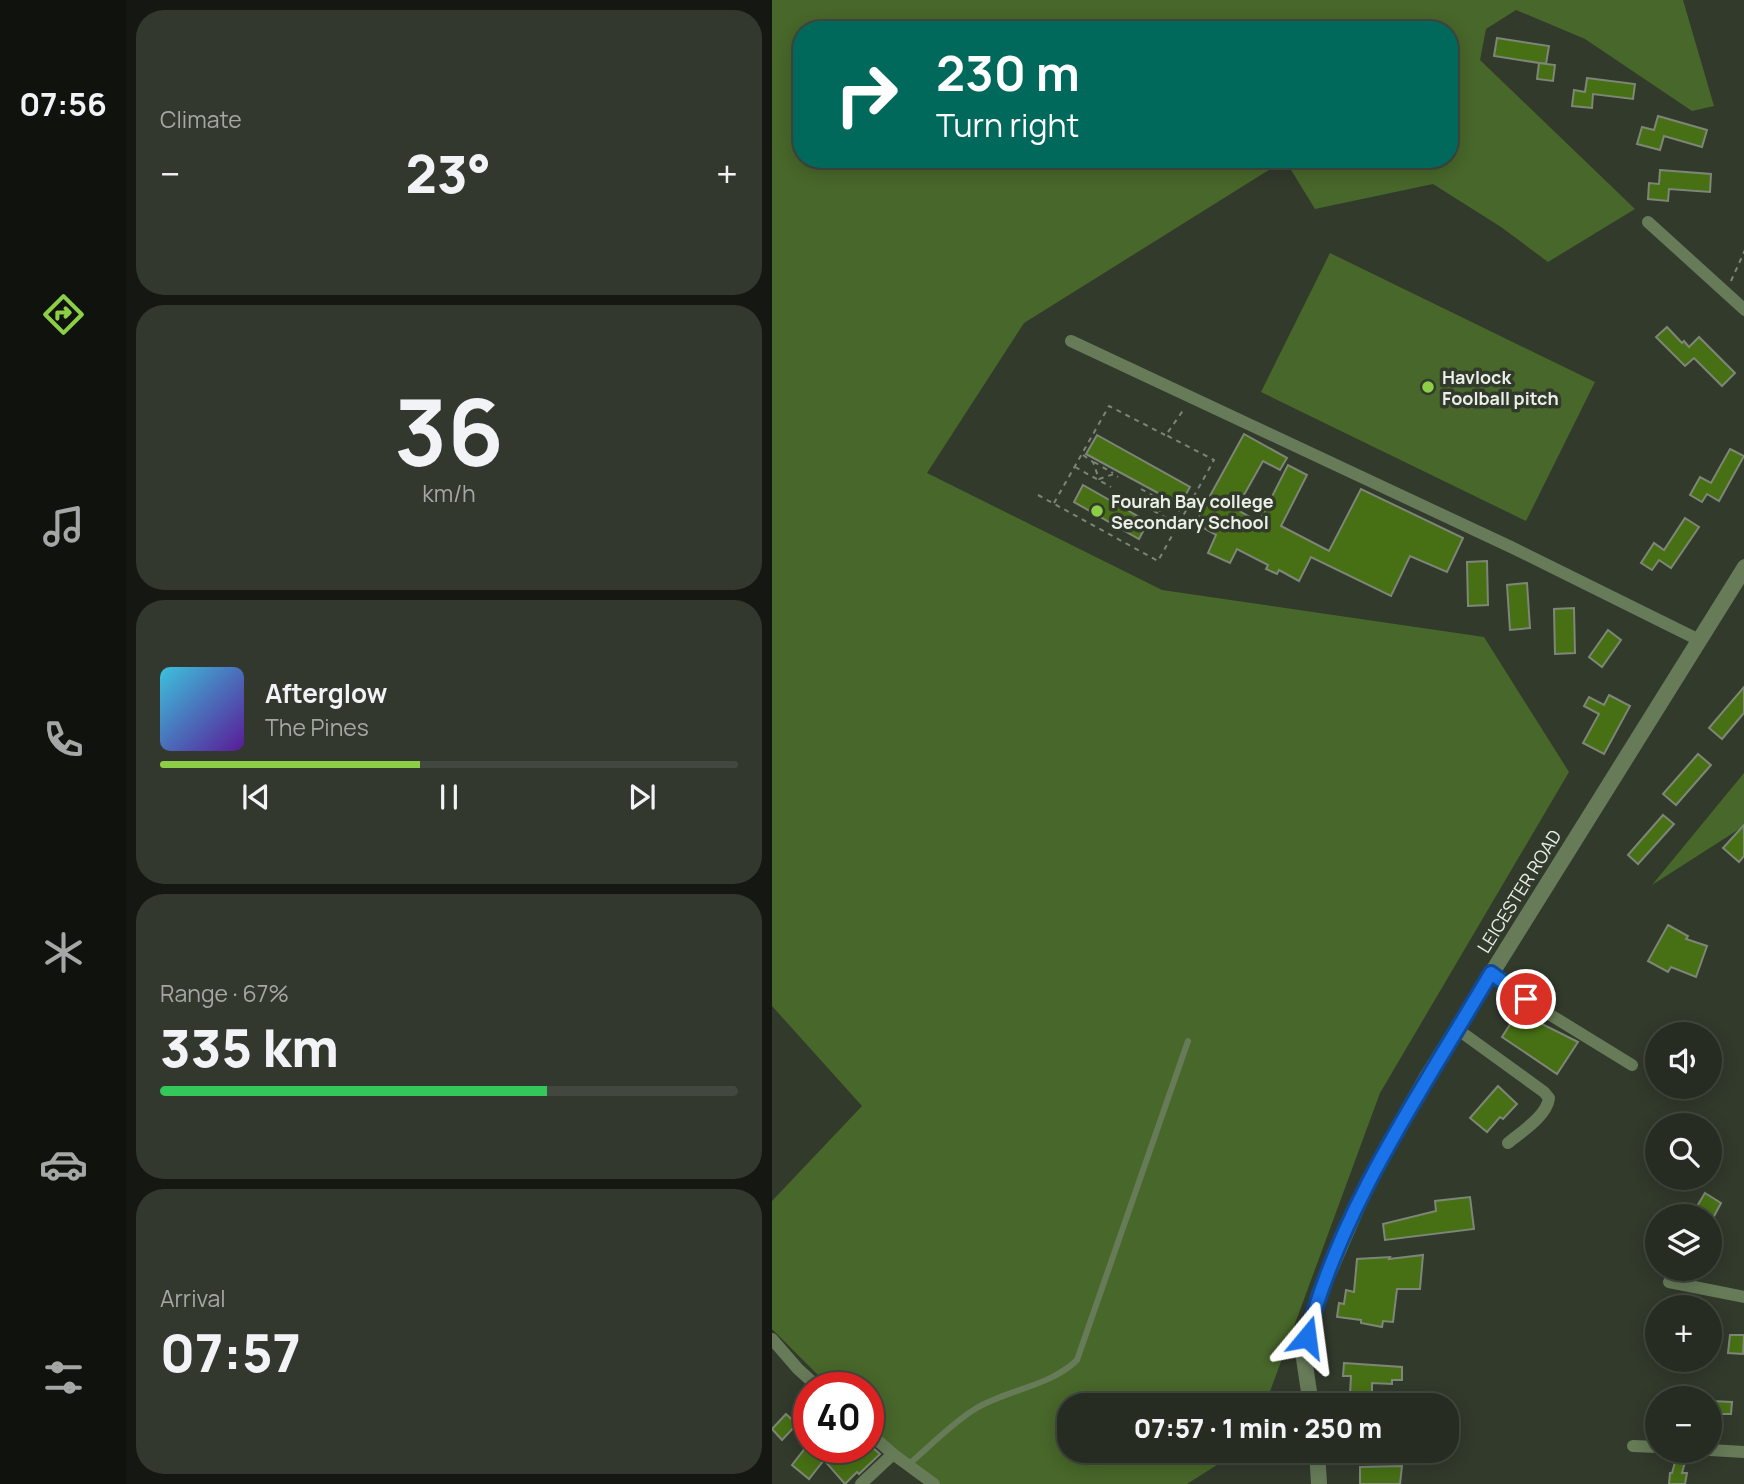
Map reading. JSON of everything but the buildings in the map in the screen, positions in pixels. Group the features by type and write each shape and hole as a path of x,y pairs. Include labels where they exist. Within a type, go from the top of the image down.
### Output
{"street":[{"path":"1648,222 1744,310"},
{"path":"1071,341 1511,547 1699,640"},
{"name":"LEICESTER ROAD","path":"1308,1393 1303,1352 1319,1294 1367,1184 1426,1077 1744,567"},
{"path":"1491,973 1544,1011 1632,1065"},
{"path":"1457,1029 1544,1091 1549,1098 1548,1105 1541,1113 1508,1143"},
{"path":"1669,1282 1744,1297"},
{"path":"772,1339 801,1372"},
{"path":"884,1446 934,1484"},
{"path":"1633,1446 1645,1446"},
{"path":"1722,1451 1744,1452"},
{"path":"861,1484 893,1454"},
{"path":"1317,1463 1319,1484"}],"lane":[{"path":"908,1465 973,1410 1005,1394 1063,1373 1077,1360 1188,1041"}],"path":[{"path":"1725,294 1744,250"},
{"path":"1166,435 1193,397"},
{"path":"1037,495 1053,504 1158,561 1214,460 1109,407 1053,504"},
{"path":"1082,455 1118,477"},
{"path":"1093,462 1099,480"},
{"path":"1075,467 1111,486"},
{"path":"1099,480 1114,474"},
{"path":"1141,489 1184,513"},
{"path":"1151,494 1156,512"},
{"path":"1135,501 1178,524"},
{"path":"1156,512 1172,507"}],"green space":[{"path":"772,0 1683,0 1714,106 1692,111 1585,39 1516,10 1486,29 1480,60 1635,209 1548,262 1501,227 1433,184 1315,209 1290,168 1458,168 1458,21 793,21 793,168 1272,168 1024,323 927,473 1162,590 1484,637 1569,772 1380,1093 1269,1393 1057,1393 1057,1463 1220,1463 1187,1484 935,1484 884,1439 884,1372 815,1372 772,1329 772,1201 862,1106 772,1006"},
{"name":"Havlock Foolball pitch","path":"1330,253 1595,382 1526,521 1261,392"},
{"path":"1744,773 1744,826 1652,885"}],"place":[{"name":"Havlock Foolball pitch","path":"1428,387"},
{"name":"Fourah Bay college Secondary School","path":"1097,511"}],"route":[{"path":"1307,1337 1319,1294 1367,1184 1426,1077 1491,973 1526,999"}]}
